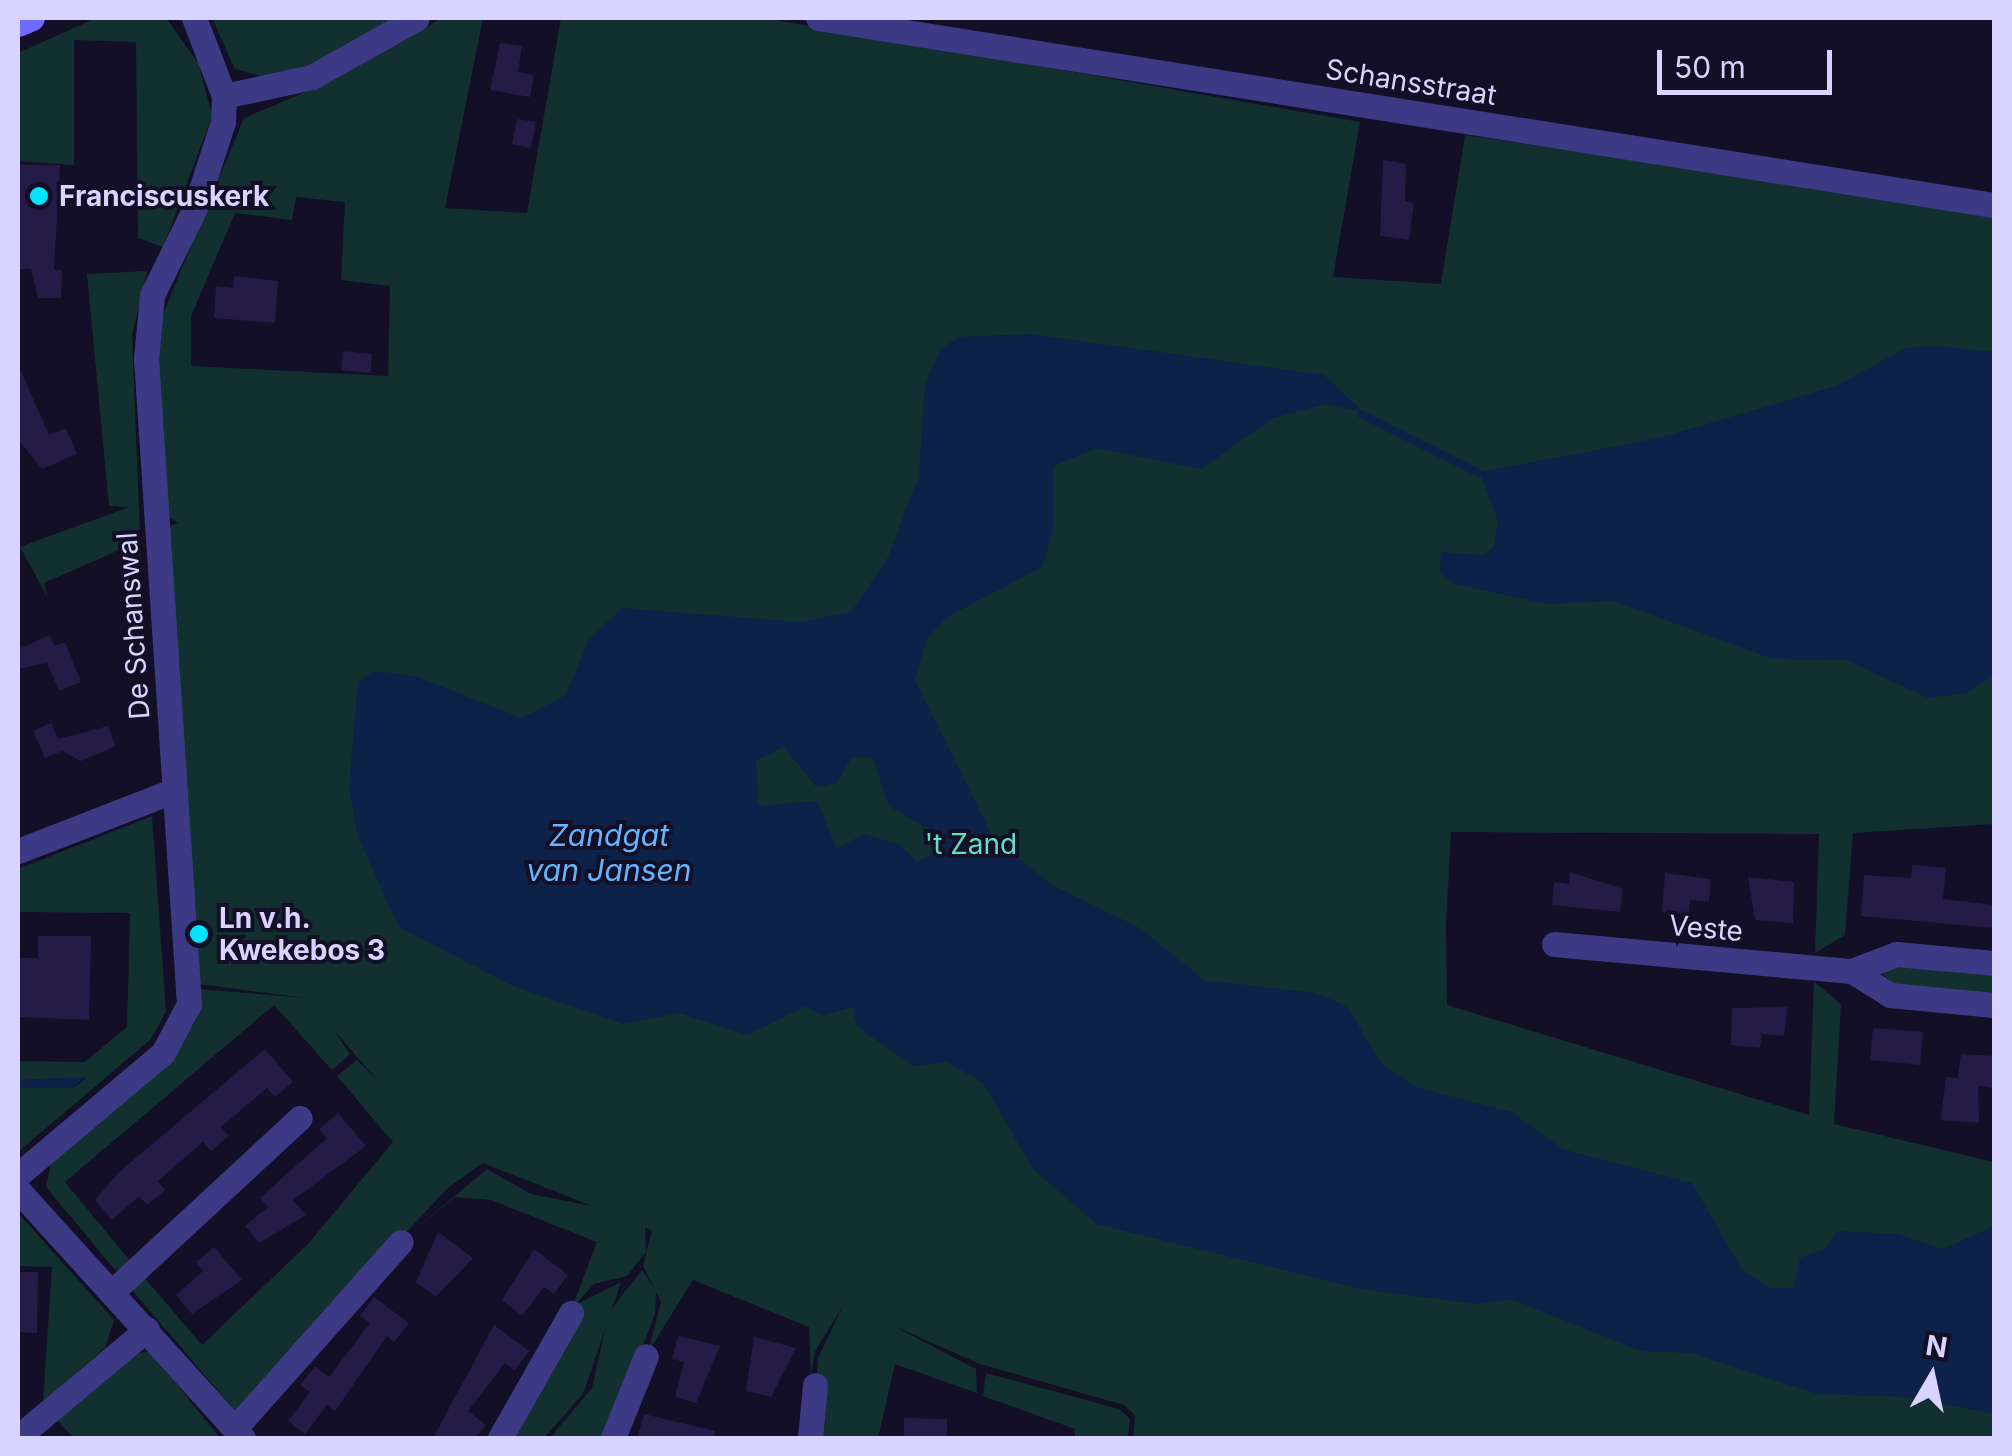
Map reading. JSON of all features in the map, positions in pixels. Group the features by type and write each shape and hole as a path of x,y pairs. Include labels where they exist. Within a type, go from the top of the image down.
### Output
{"main road":[{"path":"18,24 32,18"}],"street":[{"path":"194,18 224,96 312,77 418,18"},
{"name":"Schansstraat","path":"818,18 1994,205"},
{"name":"De Schanswal","path":"18,1174 163,1052 186,1014 146,359 152,295 212,162 224,96"},
{"path":"18,851 175,790"},
{"name":"Veste","path":"1554,944 1852,971 1896,954 1994,963"},
{"name":"Veste","path":"1852,971 1890,995 1994,1005"},
{"path":"114,1290 300,1118"},
{"path":"18,1190 114,1290 239,1433 401,1242"},
{"path":"500,1438 572,1314"},
{"path":"18,1437 147,1329"},
{"path":"614,1438 646,1356"},
{"path":"810,1438 814,1385"}],"green space":[{"path":"166,18 199,64 212,116 163,247 138,238 136,42 74,40 74,165 18,161 18,53 94,19"},
{"path":"212,18 403,18 323,64 269,78 235,69"},
{"name":"'t Zand","path":"442,18 483,18 445,208 527,213 561,18 763,18 1360,122 1333,277 1441,284 1465,135 1994,214 1994,824 1853,833 1845,935 1815,953 1819,834 1451,832 1446,925 1447,1005 1809,1115 1814,982 1841,1004 1834,1124 1994,1162 1994,1438 1133,1438 1135,1415 1124,1405 980,1364 892,1325 976,1369 977,1393 895,1364 878,1438 813,1438 818,1358 843,1306 815,1351 811,1376 809,1327 693,1280 648,1352 661,1302 643,1266 652,1230 645,1228 646,1252 627,1276 594,1284 572,1308 597,1242 491,1200 455,1197 406,1237 487,1169 531,1194 592,1206 483,1163 449,1187 236,1412 132,1290 143,1276 202,1345 308,1244 393,1142 337,1076 357,1060 377,1080 333,1029 350,1054 332,1070 274,1005 65,1182 132,1263 116,1271 46,1187 51,1163 167,1064 196,1021 198,989 306,998 198,984 167,527 178,523 166,515 156,368 161,319 244,118 334,80","holes":["296,197 345,202 341,280 390,286 388,376 191,366 191,316 235,213 292,220"]},
{"path":"147,271 132,335 141,559 133,562 126,547 44,583 48,598 20,547 129,507 109,506 87,274"},
{"path":"152,816 166,1012 150,1040 18,1152 18,1087 73,1088 85,1079 18,1080 18,1061 85,1062 127,1027 130,913 18,912 18,869"},
{"path":"1892,966 1994,970 1994,997 1897,986 1882,974"},
{"path":"18,1213 114,1320 105,1348 43,1401 52,1267 18,1266"},
{"path":"642,1270 656,1291 655,1314 607,1438 550,1438 592,1388 609,1312"},
{"path":"621,1282 583,1394 544,1438 507,1438 579,1303"},
{"path":"150,1351 220,1438 74,1438 58,1421 61,1407 127,1356"},
{"path":"986,1373 1119,1409 1130,1419 1128,1438 1075,1438 1075,1429 983,1396"}],"water":[{"name":"Zandgat van Jansen","path":"1031,334 1324,375 1363,412 1326,404 1273,418 1201,469 1096,448 1053,466 1053,530 1042,567 947,617 927,638 915,680 993,837 1050,884 1138,927 1204,980 1315,993 1347,1006 1380,1062 1418,1088 1512,1112 1562,1149 1692,1183 1742,1270 1770,1288 1793,1288 1800,1258 1825,1249 1837,1231 1898,1234 1943,1249 1994,1226 1994,1414 1908,1397 1817,1394 1691,1353 1641,1351 1511,1299 1476,1304 1361,1289 1096,1224 1033,1169 983,1083 947,1062 914,1066 857,1027 852,1007 822,1016 806,1006 747,1035 679,1013 623,1024 513,986 399,927 358,837 349,787 358,682 374,671 415,676 522,718 566,695 589,639 622,608 800,622 851,612 888,557 919,475 925,384 941,349 959,337","holes":["784,747 817,788 837,782 852,757 873,758 889,806 940,836 936,852 917,862 899,844 863,834 837,849 817,801 758,806 756,761"]},
{"path":"1937,346 1994,352 1994,674 1966,693 1928,698 1846,660 1773,659 1614,601 1548,604 1454,584 1440,572 1441,552 1483,555 1494,546 1498,521 1480,472 1659,438 1836,386 1906,348"},
{"path":"85,1077 73,1088 18,1087 18,1080"}],"building":[{"path":"500,43 522,46 518,72 534,75 530,97 490,90"},
{"path":"517,119 536,122 531,148 512,144"},
{"path":"1383,160 1406,164 1405,201 1414,203 1409,240 1380,236"},
{"path":"18,165 60,165 54,270 62,270 61,298 38,298 31,269 18,269"},
{"path":"234,276 278,281 275,323 214,318 216,286 233,288"},
{"path":"343,351 372,354 371,373 341,370"},
{"path":"18,364 49,435 66,428 77,454 42,469 18,439"},
{"path":"50,635 55,646 65,642 81,682 59,691 47,663 18,669 18,649"},
{"path":"51,723 58,739 108,726 116,746 81,761 62,751 45,758 33,731"},
{"path":"1912,865 1946,868 1943,899 1994,905 1994,928 1861,916 1864,875 1911,878"},
{"path":"1570,872 1623,889 1620,912 1552,905 1554,882 1569,884"},
{"path":"1665,873 1711,879 1709,902 1690,900 1689,914 1662,912"},
{"path":"1748,877 1794,882 1793,923 1755,920"},
{"path":"38,936 91,936 89,1020 18,1017 18,958 38,958"},
{"path":"1787,1007 1784,1036 1762,1034 1760,1048 1731,1045 1732,1008"},
{"path":"1873,1028 1923,1032 1920,1065 1870,1060"},
{"path":"265,1049 293,1082 275,1097 267,1088 221,1127 229,1136 211,1151 203,1142 158,1181 165,1190 147,1205 139,1196 112,1220 95,1200 119,1172"},
{"path":"1961,1054 1994,1056 1994,1088 1978,1086 1979,1123 1941,1120 1946,1077 1958,1078"},
{"path":"338,1113 366,1146 293,1200 306,1215 259,1243 245,1226 268,1207 260,1198 327,1138 319,1129"},
{"path":"438,1232 473,1258 436,1297 416,1282"},
{"path":"214,1247 242,1280 192,1314 176,1295 203,1271 196,1262"},
{"path":"534,1249 568,1275 554,1294 544,1287 522,1316 502,1300"},
{"path":"18,1272 38,1272 37,1333 18,1332"},
{"path":"374,1297 409,1323 394,1342 387,1336 335,1411 327,1405 305,1434 288,1421 310,1392 300,1385 315,1366 329,1377 370,1323 360,1316"},
{"path":"494,1325 529,1351 515,1370 505,1363 468,1411 486,1425 476,1438 433,1438"},
{"path":"678,1336 720,1346 696,1403 675,1397 684,1362 672,1359"},
{"path":"754,1337 796,1348 771,1397 746,1391"},
{"path":"644,1414 715,1431 714,1438 637,1438"},
{"path":"904,1418 947,1419 947,1438 904,1438"}],"waterway":[{"path":"1361,414 1479,473"}],"place":[{"name":"Franciscuskerk","path":"39,196"},
{"name":"Ln v.h. Kwekebos 3","path":"199,934"}]}
